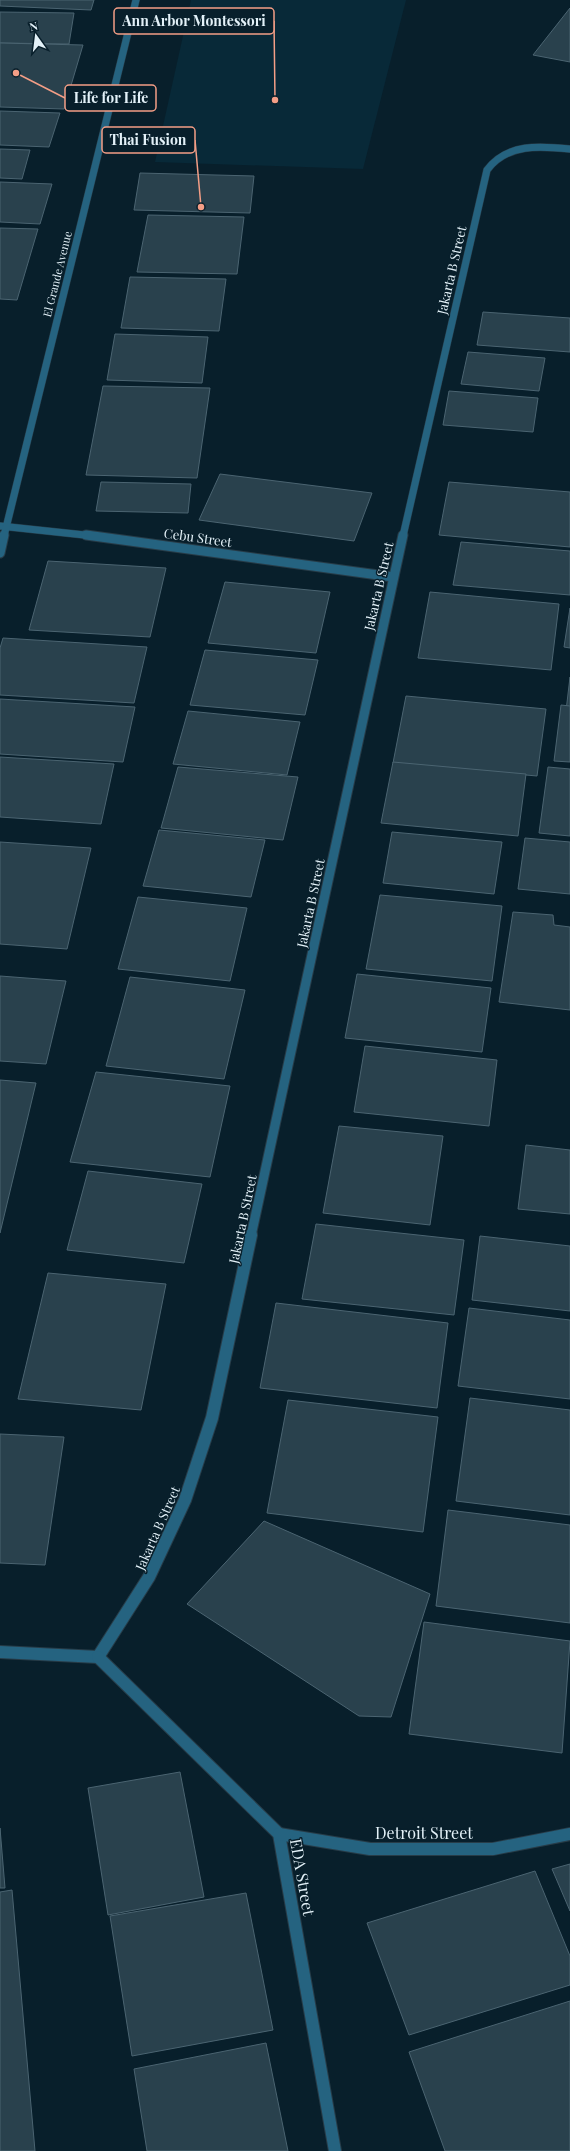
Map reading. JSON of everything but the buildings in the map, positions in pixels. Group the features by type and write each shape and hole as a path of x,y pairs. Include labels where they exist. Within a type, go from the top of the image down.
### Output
{"street":[{"name":"El Grande Avenue","path":"0,553 4,526 136,0"},
{"name":"Jakarta B Street","path":"98,1657 150,1577 185,1500 212,1418 393,577 487,170 498,158 517,150 545,147 570,149"},
{"name":"Cebu Street","path":"4,526 52,530 393,577"},
{"path":"0,1652 98,1657"},
{"name":"EDA Street","path":"98,1657 279,1834 335,2151"},
{"name":"Detroit Street","path":"279,1834 370,1849 493,1849 570,1834"}],"shaded area":[{"path":"191,0 406,0 363,169 155,162"}],"place":[{"name":"Life for Life","path":"16,73"},
{"name":"Ann Arbor Montessori","path":"275,100"},
{"name":"Thai Fusion","path":"201,207"}]}
